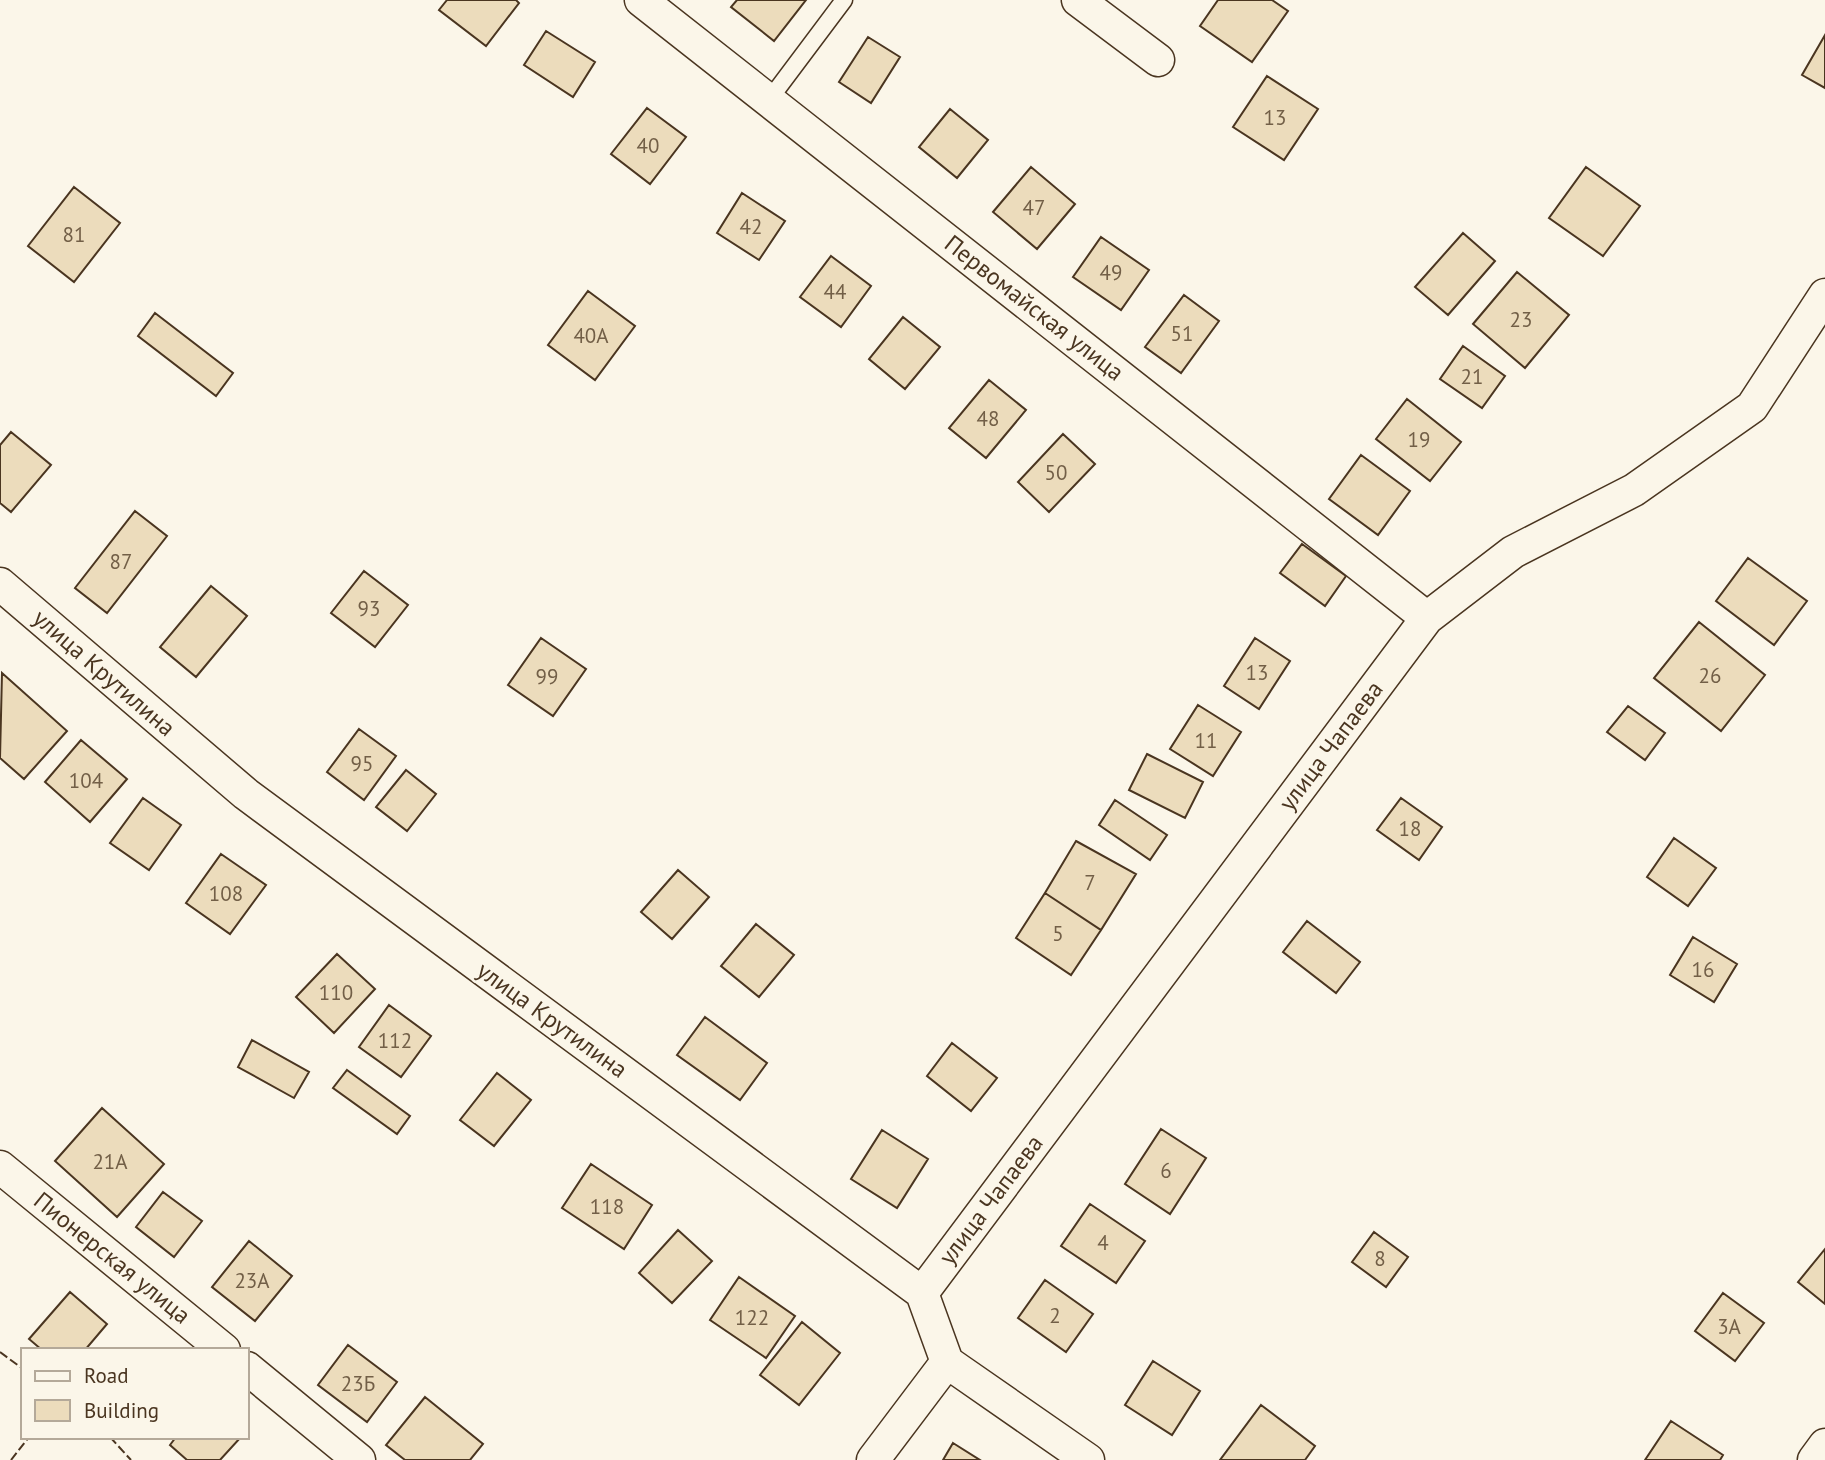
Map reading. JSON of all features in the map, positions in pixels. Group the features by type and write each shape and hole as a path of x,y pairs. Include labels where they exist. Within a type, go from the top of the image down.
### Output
{"street":[{"name":"Первомайская улица","path":"641,0 1427,618"},
{"path":"1078,0 1158,60"},
{"name":"улица Чапаева","path":"922,1293 1427,618 1513,552 1634,490 1752,407 1825,295"},
{"name":"улица Крутилина","path":"0,584 246,794 922,1293"},
{"name":"Пионерская улица","path":"0,1167 222,1348"},
{"path":"922,1293 947,1362 1088,1460"},
{"path":"873,1460 947,1362"},
{"path":"248,1369 359,1460"},
{"path":"1814,1460 1825,1445"}],"lane":[{"path":"769,100 844,0"}],"building":[{"path":"447,0 516,0 519,3 486,46 439,10"},
{"path":"737,0 806,0 774,41 731,7"},
{"path":"1218,0 1272,0 1288,11 1252,62 1200,26"},
{"path":"546,31 595,62 573,97 524,65"},
{"path":"1825,35 1825,88 1802,75"},
{"path":"868,37 900,57 871,103 839,82"},
{"path":"1267,76 1318,109 1284,160 1233,127"},
{"path":"647,108 686,137 650,184 611,154"},
{"path":"950,109 988,140 957,178 919,147"},
{"path":"1031,167 1075,204 1037,249 993,212"},
{"path":"1586,167 1640,206 1603,256 1549,218"},
{"path":"74,187 120,223 74,282 28,246"},
{"path":"742,193 785,221 759,260 717,233"},
{"path":"1463,233 1495,261 1448,315 1415,287"},
{"path":"1101,237 1149,270 1121,310 1073,277"},
{"path":"831,256 871,286 841,327 800,297"},
{"path":"1517,272 1569,315 1525,368 1473,324"},
{"path":"588,291 635,326 595,380 548,345"},
{"path":"1184,295 1219,321 1181,373 1145,347"},
{"path":"155,313 233,373 216,396 138,336"},
{"path":"903,317 940,347 905,389 869,359"},
{"path":"1463,346 1505,376 1482,408 1440,379"},
{"path":"989,380 1026,410 986,458 949,428"},
{"path":"1407,399 1461,442 1430,481 1376,439"},
{"path":"11,432 51,465 11,512 0,503 0,445"},
{"path":"1063,434 1095,464 1049,512 1018,482"},
{"path":"1361,455 1410,491 1378,535 1329,499"},
{"path":"135,511 167,536 107,613 75,588"},
{"path":"1302,544 1346,576 1325,606 1280,573"},
{"path":"1748,558 1807,601 1774,645 1716,601"},
{"path":"364,571 408,605 375,647 331,613"},
{"path":"211,586 247,616 196,677 160,647"},
{"path":"1699,622 1765,675 1721,731 1654,678"},
{"path":"541,638 586,669 553,716 508,685"},
{"path":"1255,638 1290,661 1259,709 1224,686"},
{"path":"2,673 67,731 24,779 0,758"},
{"path":"1198,705 1241,732 1213,776 1170,749"},
{"path":"1628,706 1665,733 1645,760 1607,732"},
{"path":"359,729 396,756 364,800 327,772"},
{"path":"81,740 127,779 90,822 45,782"},
{"path":"1147,754 1203,782 1185,818 1129,790"},
{"path":"406,770 436,794 407,831 376,807"},
{"path":"143,798 181,825 149,870 110,843"},
{"path":"1401,798 1442,827 1419,860 1377,830"},
{"path":"1115,800 1167,835 1150,860 1099,825"},
{"path":"1674,838 1716,868 1688,906 1647,877"},
{"path":"1076,841 1136,874 1101,930 1045,893"},
{"path":"221,854 266,885 230,934 186,903"},
{"path":"678,870 709,897 672,939 641,912"},
{"path":"1045,893 1101,930 1071,975 1016,938"},
{"path":"1307,921 1360,962 1336,993 1283,952"},
{"path":"756,924 794,955 759,997 721,966"},
{"path":"1693,937 1737,964 1714,1002 1670,975"},
{"path":"337,954 375,989 334,1033 296,997"},
{"path":"389,1005 431,1036 401,1077 359,1047"},
{"path":"705,1017 767,1063 740,1100 677,1055"},
{"path":"252,1040 309,1072 294,1098 238,1067"},
{"path":"952,1043 997,1078 971,1111 927,1076"},
{"path":"347,1070 410,1116 397,1134 333,1088"},
{"path":"497,1073 531,1100 494,1146 460,1120"},
{"path":"102,1108 164,1164 117,1217 55,1161"},
{"path":"1161,1129 1206,1158 1170,1214 1125,1184"},
{"path":"882,1130 928,1159 897,1208 851,1179"},
{"path":"591,1164 652,1205 624,1249 562,1208"},
{"path":"163,1192 202,1221 174,1257 136,1227"},
{"path":"1090,1204 1145,1241 1116,1283 1061,1246"},
{"path":"678,1230 712,1261 672,1303 639,1273"},
{"path":"1374,1232 1408,1257 1386,1287 1352,1262"},
{"path":"249,1241 292,1276 255,1321 212,1287"},
{"path":"1825,1249 1825,1304 1798,1282"},
{"path":"739,1277 795,1316 766,1358 710,1320"},
{"path":"1045,1280 1093,1314 1066,1352 1018,1318"},
{"path":"70,1292 107,1324 87,1348 40,1348 29,1339"},
{"path":"1723,1293 1764,1323 1735,1361 1695,1331"},
{"path":"802,1322 840,1353 799,1405 760,1375"},
{"path":"348,1345 397,1382 367,1422 318,1385"},
{"path":"1153,1361 1200,1391 1172,1435 1125,1405"},
{"path":"425,1397 483,1444 470,1460 405,1460 386,1445"},
{"path":"1261,1405 1315,1446 1305,1460 1220,1460"},
{"path":"1671,1421 1723,1455 1720,1460 1645,1460"},
{"path":"174,1439 239,1439 220,1460 187,1460 170,1445"},
{"path":"953,1443 980,1460 943,1460"}],"fence":[{"path":"0,1352 21,1368"},
{"path":"11,1460 27,1439"},
{"path":"112,1439 131,1460"}]}
